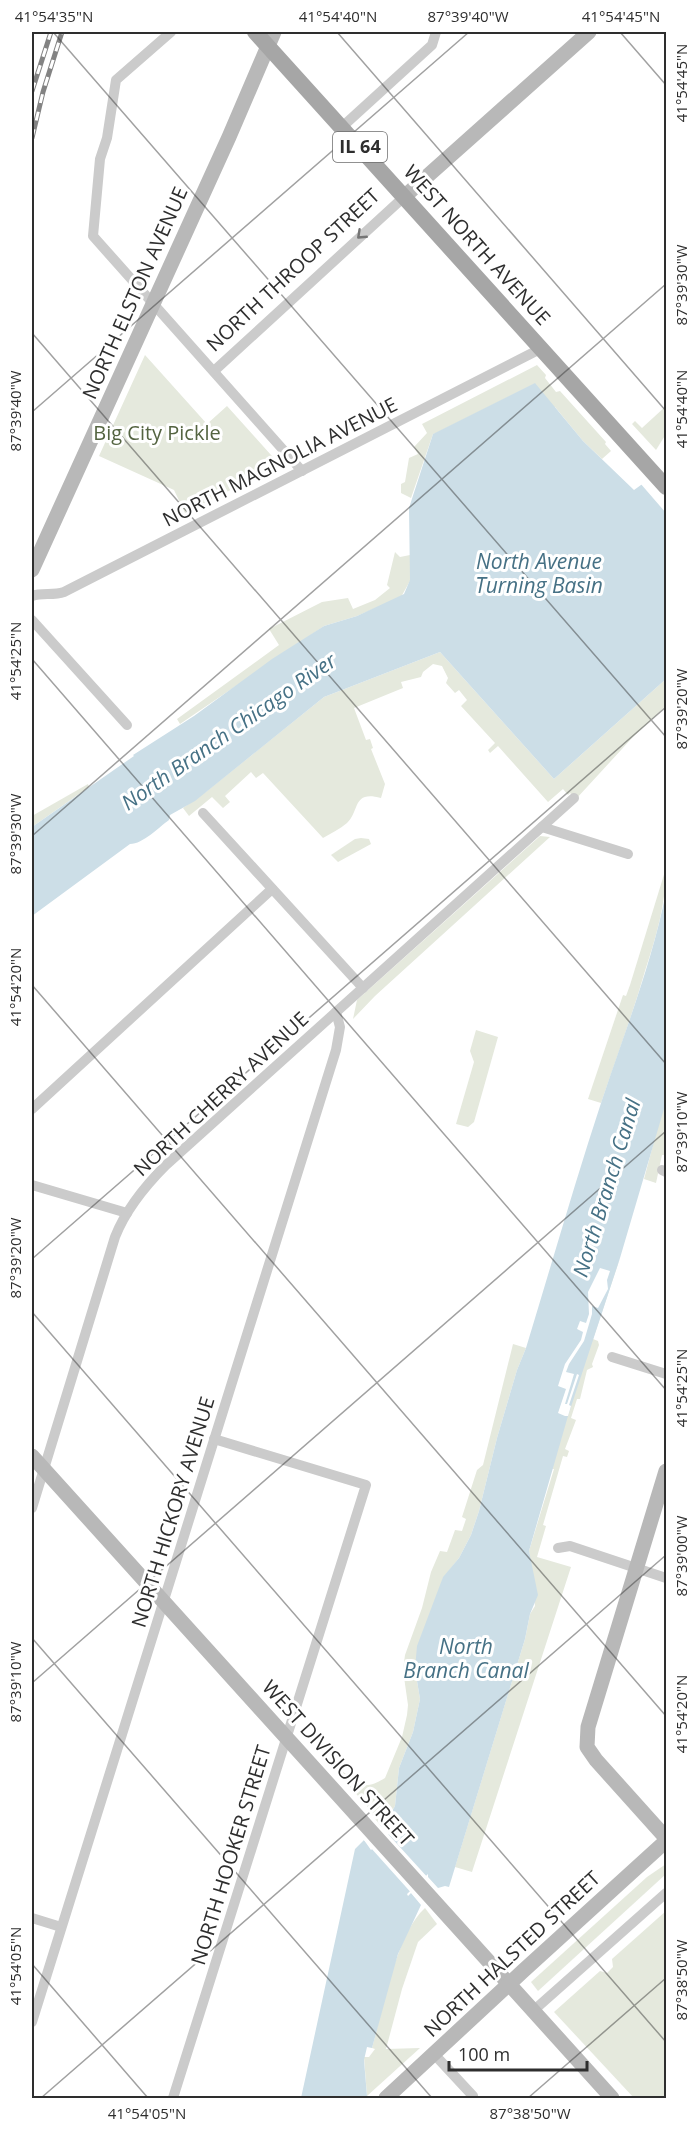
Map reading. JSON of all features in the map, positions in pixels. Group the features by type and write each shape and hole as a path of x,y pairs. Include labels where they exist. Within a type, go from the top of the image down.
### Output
{"main road":[{"name":"WEST NORTH AVENUE","path":"255,32 271,39 342,128 666,487"},
{"name":"NORTH THROOP STREET","path":"405,196 589,32"},
{"name":"NORTH ELSTON AVENUE","path":"32,570 271,39"},
{"name":"WEST DIVISION STREET","path":"32,1456 612,2098"},
{"path":"666,1471 588,1727 587,1747 666,1842"},
{"name":"NORTH HALSTED STREET","path":"386,2098 666,1842"}],"street":[{"path":"171,32 116,80 107,138 100,159 93,236 302,471"},
{"path":"342,128 432,45 436,32"},
{"name":"NORTH THROOP STREET","path":"214,371 405,196"},
{"name":"NORTH MAGNOLIA AVENUE","path":"32,596 39,593 64,592 542,348"},
{"path":"32,620 127,726"},
{"name":"NORTH CHERRY AVENUE","path":"32,1508 116,1238 127,1213 155,1176 574,798"},
{"path":"203,813 363,988"},
{"path":"542,827 628,854"},
{"path":"32,1109 272,889"},
{"name":"NORTH HICKORY AVENUE","path":"32,2022 336,1050 340,1028 336,1012"},
{"path":"32,1185 127,1213"},
{"path":"612,1357 666,1374"},
{"name":"NORTH HOOKER STREET","path":"173,2098 366,1485 214,1439"},
{"path":"558,1548 570,1546 666,1578"},
{"path":"533,2011 666,1893"},
{"path":"32,1918 61,1927"},
{"path":"434,2054 473,2096 472,2098"}],"green space":[{"name":"Big City Pickle","path":"145,355 207,424 227,406 280,465 185,513 174,490 99,456"},
{"path":"537,365 556,392 560,391 606,442 605,444 611,451 602,459 583,441 555,407 433,434 411,498 401,493 401,484 405,482 409,458 418,454 414,447 427,433 422,424"},
{"path":"666,406 666,434 656,450 632,424 635,421 642,428"},
{"path":"395,552 400,557 410,555 410,581 401,597 357,616 324,626 180,724 177,719 279,645 269,629 322,602 348,598 353,609 375,600 390,588 387,585"},
{"path":"440,652 554,779 666,679 666,706 633,737 576,799 563,789 548,802 498,746 490,753 488,750 495,743 461,706 467,700 459,690 455,693 446,683 448,678 442,666 433,664 423,672 421,677 401,682 403,688 354,708 366,740 370,739 373,748 371,749 385,784 381,798 372,796 361,799 347,823 323,838 263,773 256,778 251,772 225,796 230,802 223,808 212,797 189,816 183,808 324,697"},
{"path":"88,784 89,787 32,827 32,816"},
{"path":"540,836 550,837 375,996 353,1019 357,1000"},
{"path":"355,839 369,839 371,844 338,862 331,855"},
{"path":"666,868 662,907 656,933 635,1004 601,1103 588,1099 623,995 626,996 630,985"},
{"path":"476,1030 498,1037 474,1122 468,1127 456,1124 474,1062 470,1051"},
{"path":"666,1096 666,1155 662,1155 656,1183 644,1179"},
{"path":"620,1258 593,1339 598,1341 599,1345 593,1367 587,1370 580,1399 577,1399 571,1418 576,1420 565,1449 569,1451 567,1457 563,1456 543,1525 546,1526 537,1557 571,1567 472,1872 455,1867 525,1639 530,1614 535,1606 529,1551 554,1469 552,1469 558,1413"},
{"path":"513,1344 526,1348 517,1370 497,1438 471,1535 459,1558 443,1578 415,1669 420,1699 413,1732 399,1768 395,1806 387,1820 380,1825 372,1815 373,1813 337,1772 341,1770 359,1782 370,1785 385,1778 402,1737 408,1705 403,1670 405,1655 422,1608 431,1572 440,1551 447,1552 455,1530 462,1531 466,1519 462,1517 477,1470 483,1465"},
{"path":"666,1864 666,1874 538,1991 531,1982 647,1877"},
{"path":"425,1908 437,1924 418,1942 402,1989 386,2049 420,2048 367,2096 364,2057 369,2057 375,2049 372,2048 398,1953 415,1920"},
{"path":"666,1911 666,2098 634,2098 554,2012 600,1971 607,1973 613,1967 612,1959"}],"water":[{"name":"North Avenue Turning Basin","path":"535,383 583,441 634,490 666,467 666,672 664,675 666,679 554,779 440,652 324,697 195,801 170,815 169,820 151,835 130,844 32,916 32,827 133,755 194,716 272,659 324,626 357,616 404,594 410,580 409,508 433,434"},
{"name":"North Branch Canal","path":"666,892 666,1102 620,1258 568,1416 529,1551 538,1595 530,1614 525,1639 449,1887 438,1888 428,1874 407,1894 408,1896 411,1893 421,1905 398,1954 372,2048 367,2047 364,2060 367,2096 364,2098 301,2098 355,1849 364,1840 371,1850 390,1833 380,1825 387,1820 395,1806 399,1768 413,1732 420,1699 415,1669 417,1646 443,1577 459,1558 471,1535 479,1511 517,1370 526,1348 592,1131 646,971"}],"pier":[{"path":"657,451 666,462 666,513 640,483 665,464 657,455"},
{"path":"600,1268 610,1271 607,1280 608,1289 598,1308 592,1306 584,1341 566,1372 574,1374 565,1404 567,1404 577,1374 579,1375 569,1405 571,1406 568,1416 565,1416 558,1413 566,1389 558,1386 565,1364 581,1340 583,1332 577,1329 580,1321 586,1323 589,1314 588,1292"},
{"path":"378,1823 440,1891 436,1891 426,1880 414,1891 423,1906 362,1838 366,1838 372,1845 384,1834"}],"railway":[{"path":"32,91 51,32"},
{"path":"32,138 43,92 62,32"}],"water label":[{"name":"North Branch Chicago River","path":"229,732"}]}
